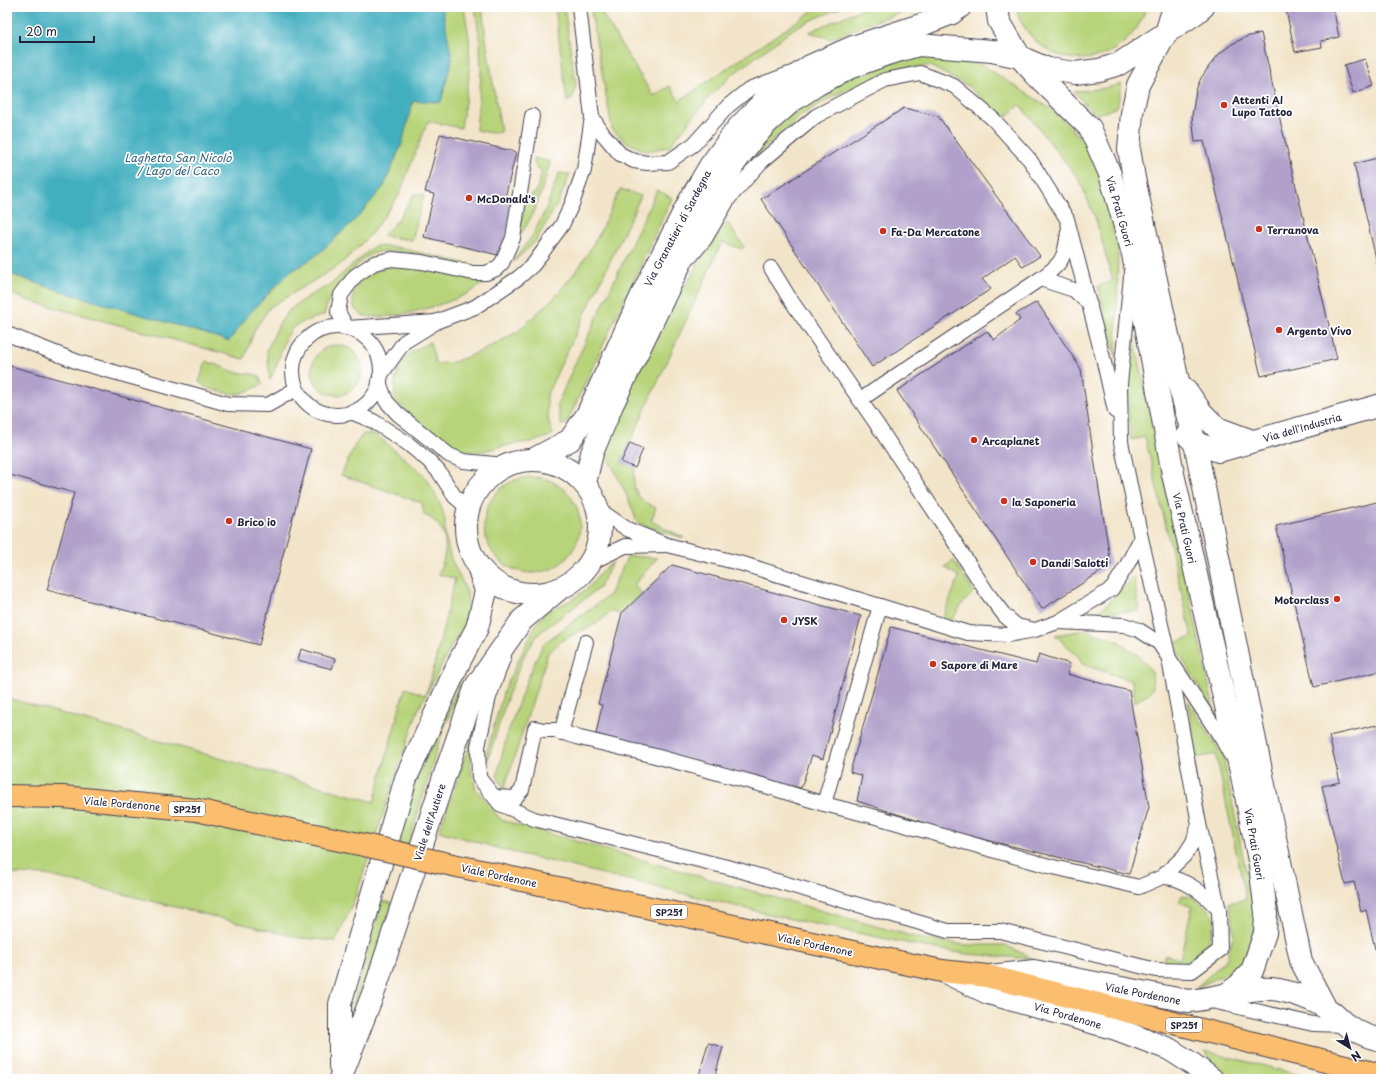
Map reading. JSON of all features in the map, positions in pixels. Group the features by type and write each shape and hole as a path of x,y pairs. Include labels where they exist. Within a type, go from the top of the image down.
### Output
{"main road":[{"name":"Viale Pordenone","path":"7,796 63,797 197,810 235,819 364,844 439,862 942,971 987,976 1381,1074"}],"street":[{"name":"Via Granatieri di Sardegna","path":"534,459 570,440 587,415 642,295 690,200 710,166 737,129 764,101 810,66 853,47 952,13 960,7"},
{"name":"Via Prati Guori","path":"997,7 999,21 1020,57 1036,75 1090,128 1110,174 1133,254 1173,474 1242,776 1260,865 1266,913 1264,933 1252,971 1238,986 1217,997"},
{"name":"Via Prati Guori","path":"1174,7 1166,33 1138,85 1132,113 1129,149 1177,377 1195,443 1301,961 1325,1007"},
{"name":"Via Prati Guori","path":"1166,33 1203,7"},
{"path":"585,483 592,453 612,404 707,208 734,164 747,147 767,123 792,101 818,84 849,68 887,54 919,45 992,51 1020,57 1048,69 1075,73 1099,70 1119,64 1166,33"},
{"path":"1133,254 1148,290 1177,415 1185,432 1195,443 1219,451 1252,441"},
{"name":"Via dell'Industria","path":"1177,377 1202,413 1217,428 1252,441 1381,405"},
{"name":"Via Granatieri di Sardegna","path":"534,459 553,462 570,470 585,483 593,496 598,509 600,528 598,546 590,563 577,578 560,589 538,594 516,593 496,584 479,568 469,550 465,529 468,508 476,490 489,476 505,465 520,460 534,459"},
{"name":"Viale dell'Autiere","path":"340,1079 340,1004 406,778 460,660 477,628 486,591 479,568"},
{"name":"Viale dell'Autiere","path":"340,1079 376,986 442,784 476,686 522,620 560,589"},
{"name":"Via Pordenone","path":"942,971 988,993 1116,1029 1169,1049 1194,1071 1212,1079"},
{"name":"Viale Pordenone","path":"987,976 1034,971 1188,1001 1262,989 1296,994 1325,1007 1347,1025 1364,1035 1381,1040"}],"lane":[{"path":"438,321 347,328 333,327 319,330 307,338 298,348 293,361 292,375 296,389 302,399 311,407 322,412 334,415 351,412 360,408 369,401 375,392 380,379 404,342 438,321 475,307 498,292 533,265 546,248 562,225 577,190 584,170 592,117 579,7"},
{"path":"592,117 603,134 620,154 634,161 647,163 668,162 694,144 728,106 749,89 810,66"},
{"path":"512,634 489,697 478,746 479,778 500,804 534,819 734,869 948,931 1000,932 1156,970 1192,971 1220,950 1219,910 1199,824 1169,659 1141,538 1122,442 1090,305 1067,219 1030,160 993,119 954,86 920,73 885,80 816,116 761,162 729,198 705,239 674,276"},
{"path":"505,465 463,461 449,455 398,414 386,401 380,379 380,363 376,351 369,340 358,332 347,328 338,312 341,295 355,276 374,263 392,259 422,262 473,273 486,273 496,269 502,263 508,250 515,227 532,116"},
{"path":"860,400 1055,269 1065,251 1069,225"},
{"path":"1122,442 1120,384 1133,254"},
{"path":"771,268 790,299 940,519 988,594 1005,616 1017,626 1035,630"},
{"path":"1040,279 1074,290 1090,305"},
{"path":"7,334 78,362 228,404 268,405 296,389"},
{"path":"351,412 373,421 407,443 429,461 439,472 454,497 468,508"},
{"path":"598,509 627,529 667,545 743,564 968,633 1008,634 1035,630 1058,622 1112,589 1126,567 1141,538"},
{"path":"590,563 625,546 667,545"},
{"path":"824,804 880,606"},
{"path":"1058,622 1117,624 1139,630 1159,643 1222,739 1242,776"},
{"path":"561,733 586,642"},
{"path":"495,797 515,798 522,790 535,728 555,730 561,733 655,756 1049,866 1139,887 1162,877 1184,856 1193,842 1199,824"},
{"path":"1162,877 1171,877 1194,888 1208,897 1219,910"},
{"path":"1217,997 1313,1024 1347,1025"}],"green space":[{"path":"442,7 464,7 469,37 470,70 461,128 428,121 398,197 371,234 341,264 270,307 255,329 244,359 23,299 7,291 7,273 61,291 207,334 239,327 250,313 289,273 317,255 357,218 384,186 402,143 413,101 441,102 452,60"},
{"path":"475,7 482,7 501,132 492,133 476,130 481,76 480,41"},
{"path":"555,7 564,7 576,85 573,97 567,102"},
{"path":"592,7 598,7 653,96 670,86 679,101 818,7 842,7 796,27 733,74 711,95 669,147 646,151 626,142 612,129 591,11"},
{"path":"866,7 920,7 872,22 831,39 809,32"},
{"path":"1016,7 1146,7 1139,25 1127,39 1113,50 1097,57 1080,59 1063,56 1046,49 1026,30"},
{"path":"918,55 956,56 984,66 1051,109 1086,145 1098,169 1118,249 1116,357 1098,286 1113,281 1096,220 1079,179 1020,105 1003,119 968,86 930,66 895,69 837,94 803,114 773,140 727,188 747,159 783,120 814,97 856,73"},
{"path":"1122,84 1117,107 1096,115 1074,92 1106,88"},
{"path":"534,158 550,162 534,211 518,238 526,198 536,193 542,172 534,164"},
{"path":"559,173 570,174 558,203 535,242 512,263 533,235 546,209"},
{"path":"620,189 641,196 547,394 548,419 553,434 532,442 483,451 467,451 450,444 439,437 418,421 394,398 398,369 406,358 412,353 430,342 436,364 454,362 484,350 517,332 555,297 580,266 598,236"},
{"path":"657,190 672,198 566,424 561,425 557,405"},
{"path":"414,194 424,195 412,240 382,236 397,221"},
{"path":"727,222 744,247 742,249 722,242 621,462 635,468 634,483 636,493 643,501 656,508 651,521 684,538 637,523 622,486 603,450 665,314 688,282 701,258"},
{"path":"374,246 395,247 474,265 474,267 408,253 383,251 370,254 360,262 337,288 328,303 324,315 305,321 292,328 285,340 270,380 267,350 279,324 289,310 307,297 331,284"},
{"path":"406,265 490,278 473,290 453,300 409,313 379,317 367,316 356,310 353,304 353,294 359,283 364,278 382,269 392,266"},
{"path":"1131,323 1215,714 1173,643 1192,637 1145,437 1131,440 1128,408"},
{"path":"337,345 347,347 355,352 360,360 362,370 360,380 355,388 347,393 337,395 327,393 319,388 314,380 312,370 314,360 319,352 327,347"},
{"path":"206,361 235,372 258,375 263,384 238,394 226,393 207,388 199,382"},
{"path":"363,434 376,435 422,473 430,484 441,506 445,519 445,535 451,559 467,592 468,610 462,631 453,643 418,710 355,898 336,941 300,938 47,875 7,874 7,698 374,802 405,688 425,695 430,683 455,579 438,574 444,557 445,540 439,525 424,515 422,503 341,475 355,445"},
{"path":"532,477 550,481 566,491 576,507 580,525 576,543 566,559 550,569 532,573 514,569 498,559 488,543 484,525 488,507 498,491 514,481"},
{"path":"628,556 657,558 634,585 642,594 622,613 618,615 613,610 596,624 564,639 548,653 504,789 497,776 507,735 526,682 543,644 609,595"},
{"path":"953,560 974,592 962,604 952,620 942,619 959,577 945,567"},
{"path":"613,562 599,588 538,634 524,656 508,695 488,760 486,755 504,690 536,624 547,611 570,601 589,587 605,568"},
{"path":"1134,577 1139,611 1098,613"},
{"path":"1085,630 1116,640 1138,655 1152,672 1153,687 1149,694 1135,702 1132,681 1082,664 1079,657 1055,635"},
{"path":"459,685 462,686 441,735 408,846 399,844 414,785"},
{"path":"1188,701 1223,756 1256,921 1250,945 1243,963 1223,975 1196,988 1226,960 1234,934 1229,903 1246,899 1215,754 1197,758"},
{"path":"474,732 470,766 476,789 501,820 918,938 966,945 1005,945 1034,959 967,954 925,947 781,917 504,850 439,831"},
{"path":"1182,895 1195,898 1212,913 1215,921 1206,949 1196,959 1187,964 1163,965 1164,955 1180,959 1192,907 1179,902"},
{"path":"382,901 392,903 354,1019 349,1017"},
{"path":"1205,1051 1316,1079 1230,1079 1217,1069"}],"water":[{"name":"Laghetto San Nicolò / Lago del Caco","path":"7,7 442,7 452,59 441,102 413,101 402,143 384,186 357,218 317,255 289,273 265,297 250,313 229,341 61,291 7,273"}],"building":[{"path":"1301,7 1333,7 1339,37 1321,41 1322,47 1295,52 1286,10"},
{"path":"1261,33 1337,359 1261,376 1204,141 1195,142 1192,116 1196,90 1201,78 1210,65 1220,53 1232,44 1246,37"},
{"path":"1365,59 1374,86 1353,93 1344,65"},
{"name":"Fa-Da Mercatone","path":"904,108 938,116 1040,256 1023,267 1015,256 982,279 991,289 872,367 761,199"},
{"name":"McDonald's","path":"440,134 516,152 504,202 514,205 502,256 424,237 434,194 425,192"},
{"path":"1381,157 1381,276 1380,276 1354,164"},
{"path":"1037,302 1081,369 1111,565 1042,609 897,391 987,331 994,340 1020,320 1016,314"},
{"path":"7,365 311,449 259,645 47,590 74,493 7,474"},
{"path":"630,443 643,449 635,468 621,462"},
{"name":"Motorclass","path":"1377,502 1381,518 1381,671 1314,687 1276,526"},
{"path":"672,565 861,616 823,759 812,755 801,788 773,782 596,734 602,705 598,704 622,613"},
{"path":"891,627 1036,664 1039,654 1070,664 1067,674 1129,691 1149,807 1129,874 953,832 857,801 862,776 850,772"},
{"path":"301,649 335,659 332,669 298,660"},
{"path":"1381,724 1381,947 1375,949 1366,910 1361,912 1354,882 1345,884 1322,786 1340,782 1329,736"},
{"path":"708,1043 723,1047 714,1079 698,1079"}],"place":[{"name":"Attenti Al Lupo Tattoo","path":"1224,105"},
{"name":"McDonald's","path":"469,198"},
{"name":"Terranova","path":"1259,229"},
{"name":"Fa-Da Mercatone","path":"883,231"},
{"name":"Argento Vivo","path":"1279,330"},
{"name":"Arcaplanet","path":"974,440"},
{"name":"la Saponeria","path":"1004,501"},
{"name":"Brico io","path":"229,521"},
{"name":"Dandi Salotti","path":"1033,562"},
{"name":"Motorclass","path":"1337,599"},
{"name":"JYSK","path":"784,620"},
{"name":"Sapore di Mare","path":"933,664"}]}
